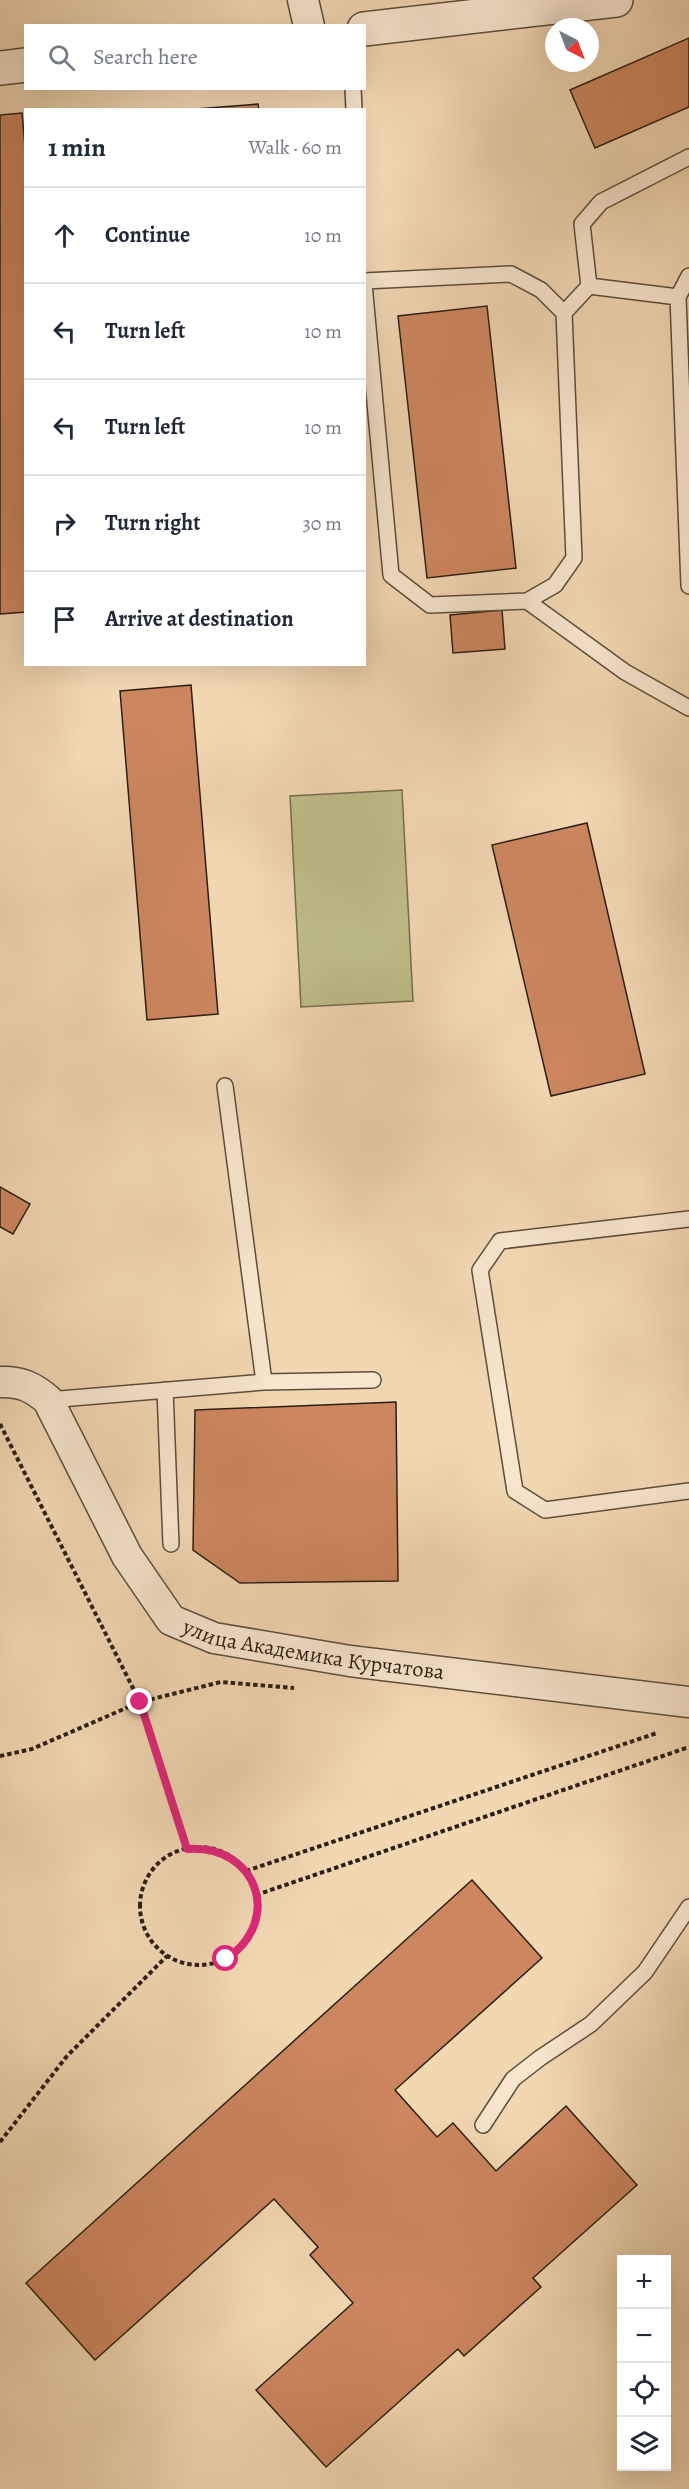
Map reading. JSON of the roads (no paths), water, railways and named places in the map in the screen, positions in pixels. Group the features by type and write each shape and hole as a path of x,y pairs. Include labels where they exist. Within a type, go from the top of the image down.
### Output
{"street":[{"path":"303,0 309,24"},
{"path":"366,29 616,0"},
{"path":"0,68 24,64"},
{"path":"0,1382 16,1381 36,1389 48,1400"},
{"name":"улица Академика Курчатова","path":"48,1400 127,1556 171,1620 214,1638 350,1661 689,1702"}],"lane":[{"path":"353,90 354,108"},
{"path":"564,313 589,286 582,224 601,202 689,157"},
{"path":"366,282 511,274 542,290 564,313 574,558 555,585 527,601 430,604 392,575 366,303"},
{"path":"689,276 678,297 689,586"},
{"path":"589,286 678,297"},
{"path":"527,601 625,672 689,708"},
{"path":"225,1086 264,1382"},
{"path":"689,1219 500,1241 480,1270 515,1491 545,1510 689,1491"},
{"path":"48,1400 264,1382 373,1380"},
{"path":"165,1390 171,1544"},
{"path":"483,2126 513,2079 591,2024 645,1972 689,1907"}]}
